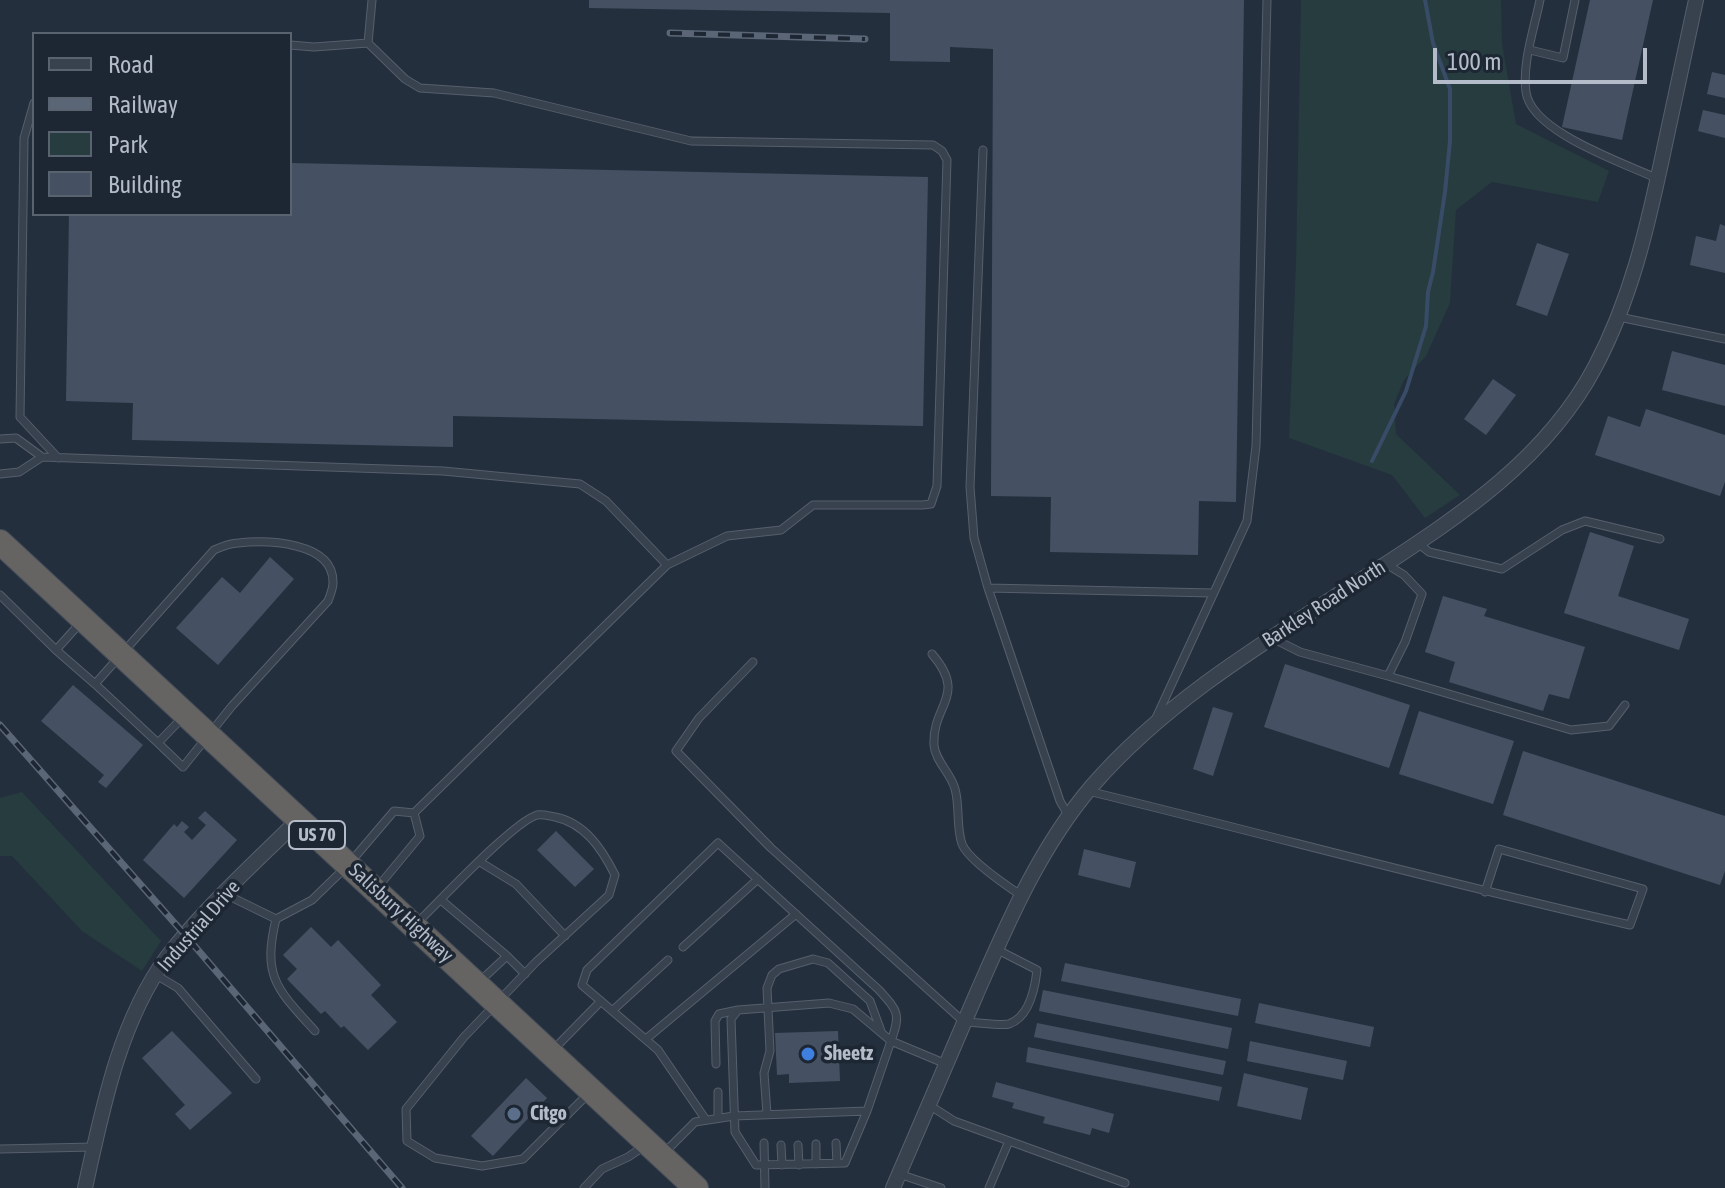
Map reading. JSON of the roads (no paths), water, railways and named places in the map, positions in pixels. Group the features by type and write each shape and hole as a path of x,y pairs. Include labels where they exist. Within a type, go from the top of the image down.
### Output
{"highway":[{"name":"Salisbury Highway","path":"1,546 696,1188"}],"street":[{"name":"Barkley Road North","path":"896,1181 1022,896 1045,851 1088,791 1153,723 1220,672 1418,543 1504,481 1553,429 1593,371 1619,317 1645,239 1696,0"},
{"name":"Industrial Drive","path":"85,1188 117,1058 156,975 186,936 299,819"}],"lane":[{"path":"368,43 372,0"},
{"path":"1153,723 1247,521 1256,446 1267,0"},
{"path":"1540,0 1526,70 1529,103 1539,118 1561,134 1658,179"},
{"path":"1530,50 1563,58 1575,0"},
{"path":"292,45 314,47 368,43 405,79 420,88 494,93 691,141 933,145 942,151 947,160 937,486 931,504 813,505 781,530 727,536 667,565 414,813"},
{"path":"32,110 24,138 20,417 58,458"},
{"path":"983,150 970,487 974,538 1060,801 1069,817"},
{"path":"1619,317 1725,339"},
{"path":"0,439 16,438 42,457 443,471 580,484 606,501 667,565"},
{"path":"0,474 19,472 42,457"},
{"path":"1418,543 1429,552 1502,569 1562,530 1585,521 1660,539"},
{"path":"0,595 183,767 232,706 328,601 334,582 328,564 314,552 269,542 234,543 214,550 95,684"},
{"path":"1386,564 1404,575 1422,594 1405,642 1388,676"},
{"path":"988,588 1213,593"},
{"path":"56,650 83,620"},
{"path":"1272,638 1300,652 1571,730 1609,726 1625,705"},
{"path":"932,654 945,669 949,689 935,733 934,748 954,785 962,845 994,878 1022,896"},
{"path":"753,662 699,718 676,751 771,848 964,1022 1007,1025 1020,1017 1035,990 1037,970 996,949"},
{"path":"158,743 185,714"},
{"path":"1088,791 1485,892 1630,925 1643,889 1499,849 1485,892"},
{"path":"315,1031 284,997 270,966 270,944 276,919 312,900 348,865 394,811 414,813"},
{"path":"376,890 420,836 414,813"},
{"path":"414,925 524,821 539,814 570,820 601,849 615,875 609,895 464,1037 406,1109 407,1141 435,1158 482,1166 523,1159 592,1090"},
{"path":"706,1120 658,1050 582,985 587,970 718,843 895,1008 899,1020 845,1163 756,1165 735,1132 731,1019 738,1010"},
{"path":"480,862 516,884 565,936"},
{"path":"683,947 758,879"},
{"path":"225,894 276,919"},
{"path":"441,900 525,974"},
{"path":"646,1039 796,914"},
{"path":"477,984 507,956"},
{"path":"763,1124 764,1073 770,1051 767,988 772,975 779,969 813,959 821,960 870,1001 881,1033"},
{"path":"612,1011 668,960"},
{"path":"156,975 178,988 256,1079"},
{"path":"551,1052 601,1001"},
{"path":"716,1064 715,1021 719,1014 829,1003 853,1009 891,1041 946,1064"},
{"path":"718,1092 718,1118"},
{"path":"929,1105 954,1121 1125,1183"},
{"path":"584,1188 602,1169 655,1149 695,1122 764,1114 797,1114 815,1118 835,1112 867,1111"},
{"path":"835,1112 835,1122"},
{"path":"779,1114 779,1124"},
{"path":"797,1114 797,1124"},
{"path":"989,1188 1009,1141"},
{"path":"764,1143 765,1188"},
{"path":"836,1143 837,1163"},
{"path":"816,1144 816,1164"},
{"path":"781,1145 782,1165"},
{"path":"798,1145 799,1165"},
{"path":"0,1149 94,1147"},
{"path":"896,1181 941,1188"}],"waterway":[{"path":"1372,461 1406,391 1426,326 1428,292 1445,192 1450,141 1450,89 1433,43 1425,0"}],"railway":[{"path":"670,33 865,39"},
{"path":"0,725 402,1188"}],"place":[{"name":"Sheetz","path":"808,1054"},
{"name":"Citgo","path":"514,1114"}]}
